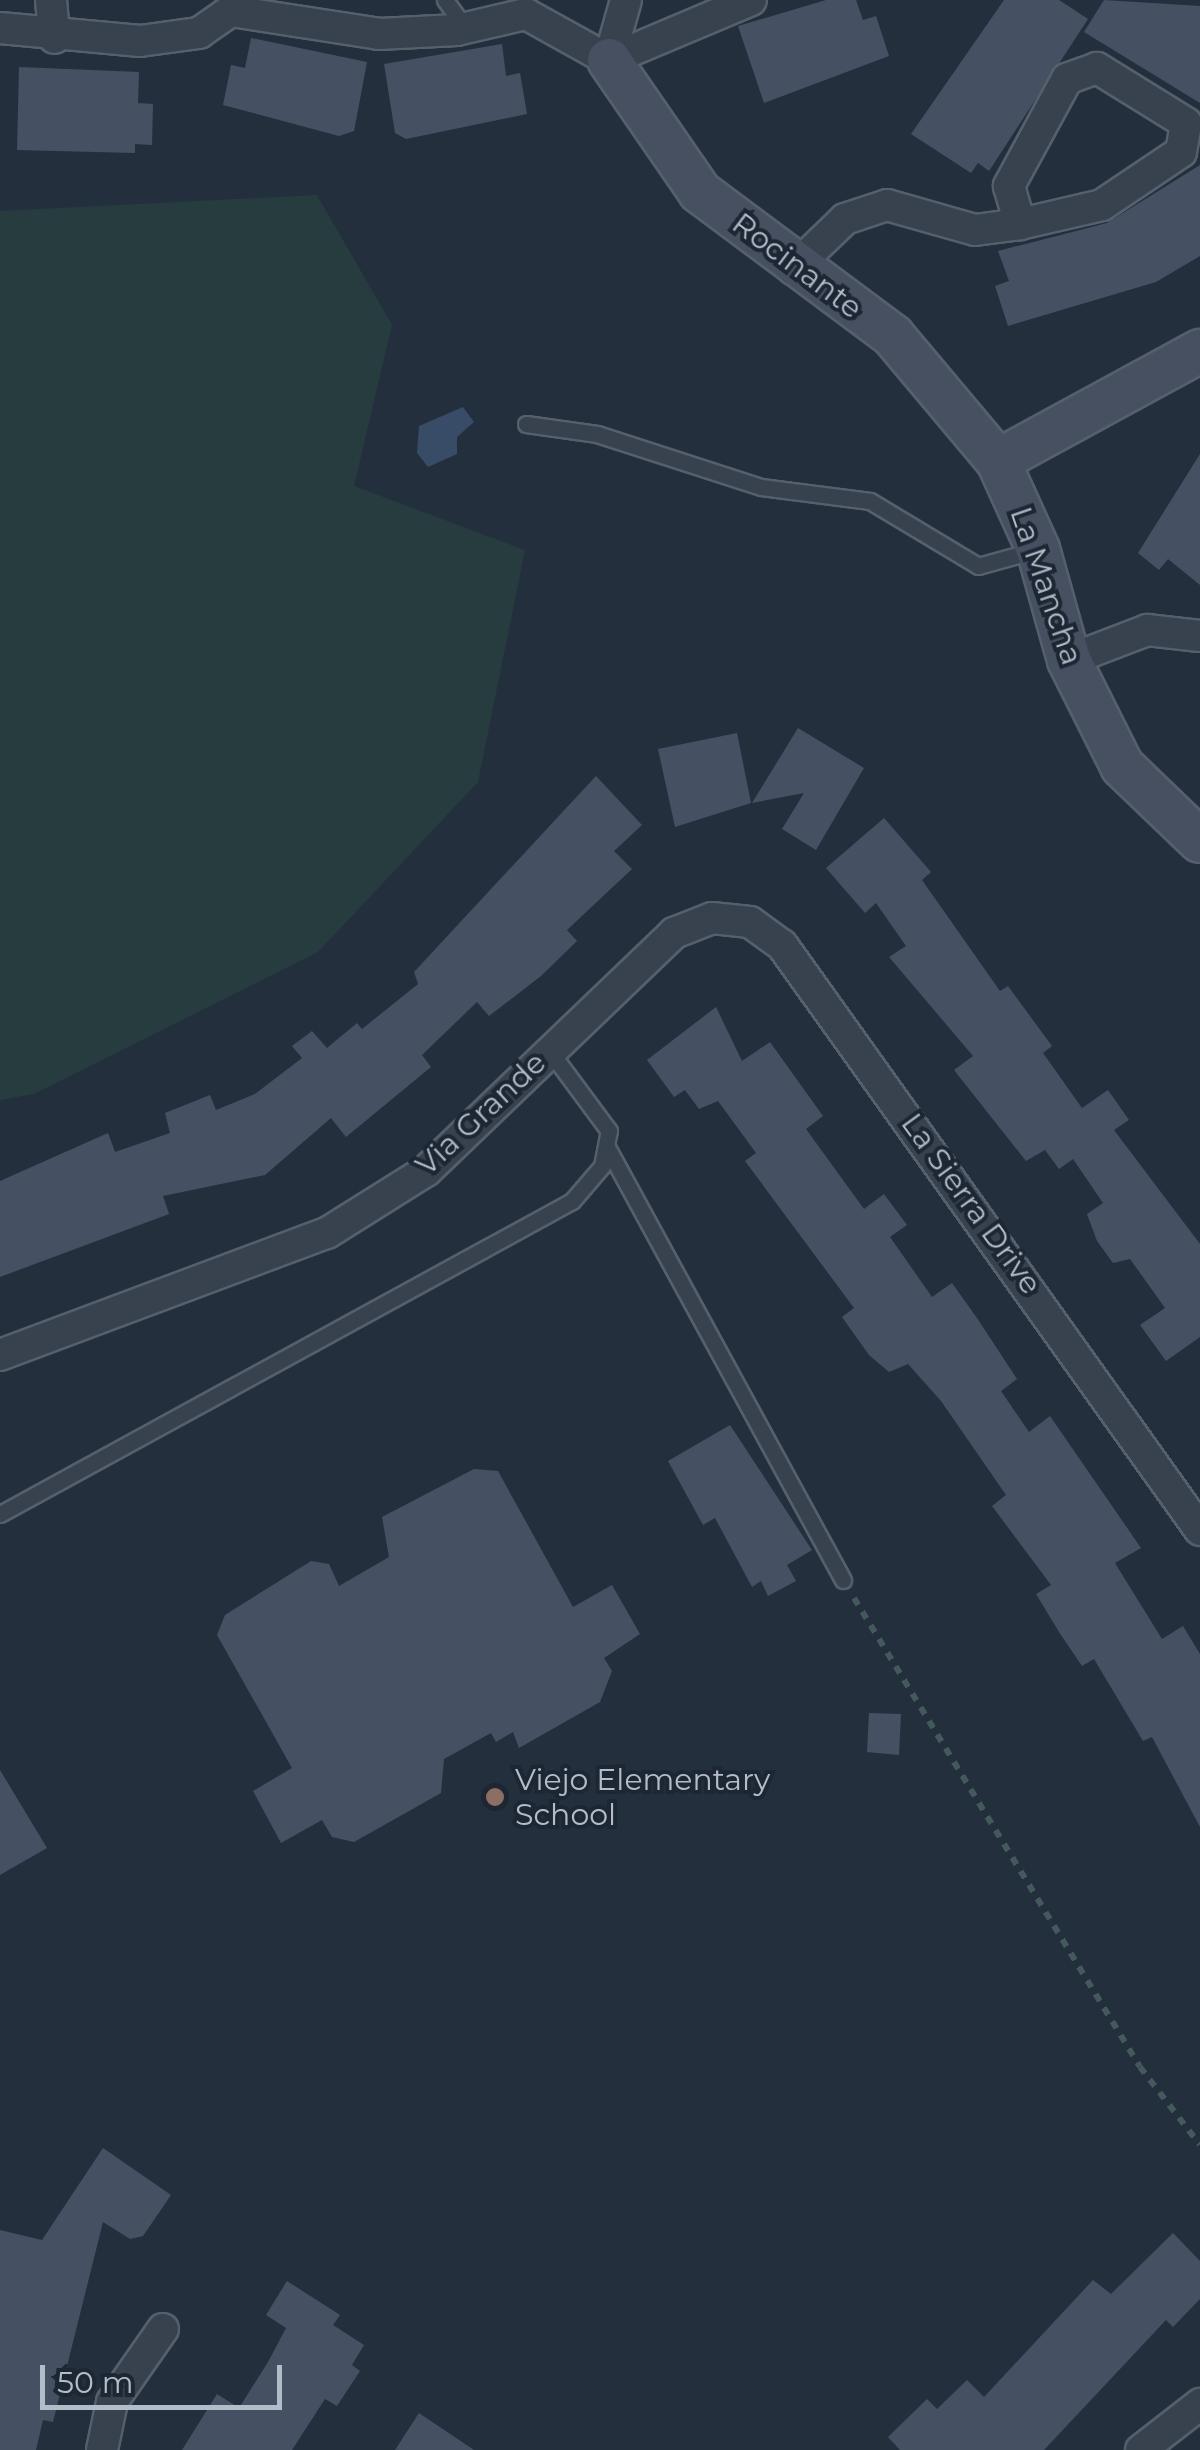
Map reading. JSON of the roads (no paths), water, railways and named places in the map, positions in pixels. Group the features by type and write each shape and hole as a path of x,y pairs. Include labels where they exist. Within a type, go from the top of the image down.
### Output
{"street":[{"path":"51,0 54,38"},
{"path":"608,60 626,0"},
{"path":"608,60 751,0"},
{"path":"0,28 54,38 179,36 229,8 379,34 465,28 526,14 608,60"},
{"name":"Rocinante","path":"608,60 700,192 793,269 893,336 998,461"},
{"path":"793,269 845,219 887,205 975,230 1020,224 1102,205 1181,152 1186,124 1096,68 1067,79 1009,186 1020,224"},
{"path":"998,461 1200,351"},
{"name":"La Mancha","path":"998,461 1038,549 1069,660 1122,766 1200,841"},
{"path":"1069,660 1146,630 1200,636"},
{"name":"Via Grande","path":"0,1355 328,1233 426,1170 674,933 712,918"},
{"name":"La Sierra Drive","path":"712,918 750,922 782,945 1200,1530"},
{"path":"102,2450 112,2402 163,2329"},
{"path":"1141,2450 1200,2404"}],"lane":[{"path":"444,0 465,28"},
{"path":"526,424 597,434 760,487 870,501 978,566 1038,549"},
{"path":"549,1050 603,1116 608,1150 842,1580"},
{"path":"0,1514 572,1201 608,1150"}],"water":[{"path":"463,407 474,422 457,437 457,454 428,467 417,453 419,426"}],"place":[{"name":"Viejo Elementary School","path":"495,1797"}]}
